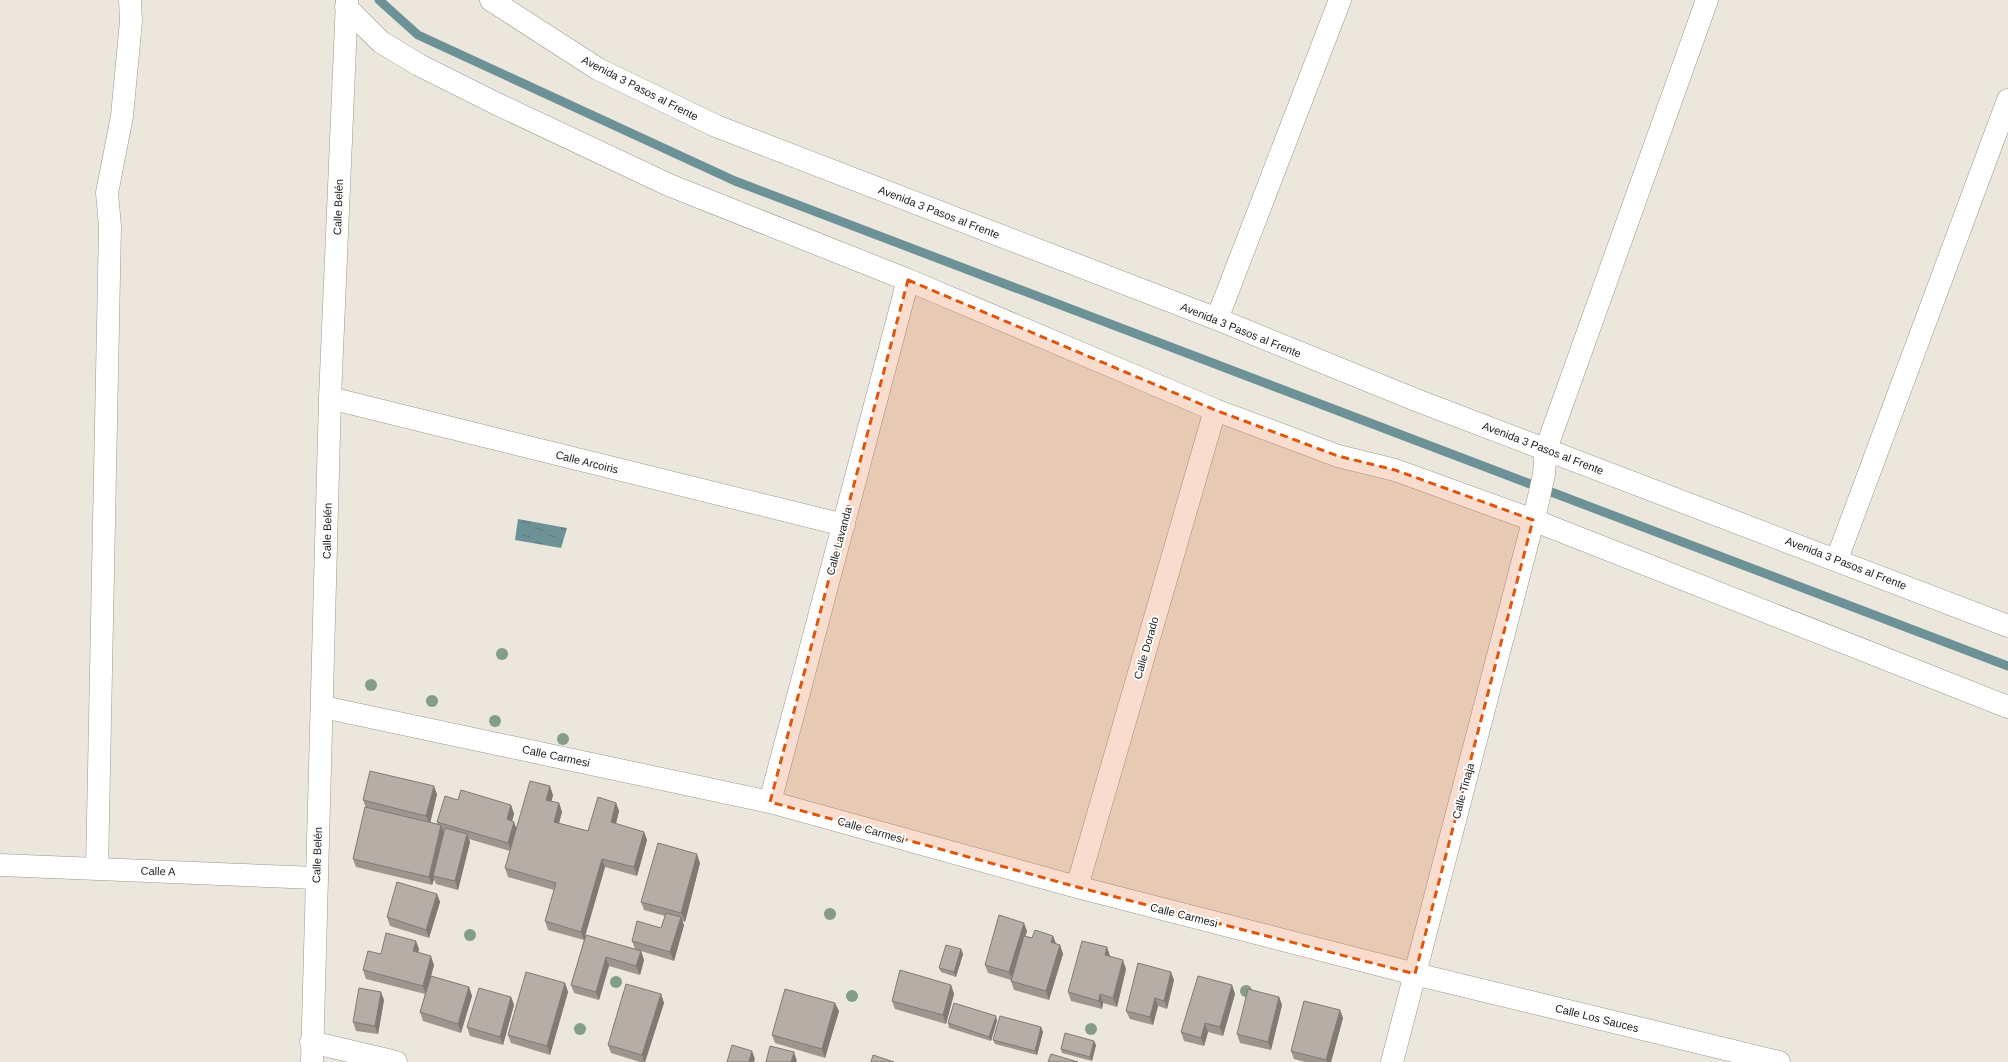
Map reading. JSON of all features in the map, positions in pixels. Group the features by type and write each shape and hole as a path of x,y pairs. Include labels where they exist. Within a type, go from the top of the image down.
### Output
{"street":[{"path":"97,869 110,226 107,193 122,116 131,21 130,0"},
{"name":"Avenida 3 Pasos al Frente","path":"491,0 598,69 716,126 1217,320 1409,397 1837,559 2008,626"},
{"path":"1217,320 1340,0"},
{"name":"Calle Tinaja","path":"1392,1062 1535,515 1544,474 1546,449 1706,0"},
{"path":"347,4 381,42 419,65 497,104 669,185 908,280 1215,410 1338,456 1395,470 1535,515 2008,707"},
{"name":"Calle Belén","path":"311,1052 323,707 330,398 347,4"},
{"path":"1837,559 2008,100"},
{"name":"Calle Lavanda","path":"770,802 908,280"},
{"name":"Calle Arcoiris","path":"330,398 844,525"},
{"name":"Calle Dorado","path":"1077,887 1215,410"},
{"name":"Calle Carmesi","path":"323,707 770,802 1077,887 1416,974"},
{"name":"Calle A","path":"0,865 316,878"},
{"name":"Calle Los Sauces","path":"1416,974 1779,1062"},
{"path":"311,1052 396,1062"}],"highlighted area":[{"path":"908,280 1215,410 1338,456 1395,470 1533,520 1415,974 1077,887 770,802"}],"water":[{"path":"518,519 567,528 561,548 515,540"}],"building":[{"path":"370,771 434,786 426,816 363,800"},
{"path":"530,781 550,786 546,800 559,803 554,822 588,831 598,797 616,803 611,822 644,832 634,867 602,859 581,932 545,921 556,883 505,868"},
{"path":"461,790 511,805 507,819 514,822 508,843 437,822 445,796 458,800"},
{"path":"365,807 441,825 429,877 353,859"},
{"path":"445,828 467,834 455,881 433,876"},
{"path":"658,843 697,854 681,913 641,902"},
{"path":"397,882 437,894 426,930 387,917"},
{"path":"666,913 681,917 670,952 632,941 637,921 661,928"},
{"path":"999,915 1024,923 1009,972 985,965"},
{"path":"1035,930 1053,936 1051,942 1060,945 1046,991 1011,981 1024,936 1032,938"},
{"path":"386,933 416,941 413,951 431,956 423,986 363,970 368,951 381,954"},
{"path":"586,935 641,951 636,966 606,957 596,992 571,985"},
{"path":"1082,941 1107,947 1105,955 1123,960 1113,998 1100,994 1099,1001 1068,992"},
{"path":"946,945 961,949 954,972 939,968"},
{"path":"1138,963 1171,972 1164,1001 1155,998 1150,1017 1126,1011"},
{"path":"900,970 951,985 943,1015 892,1001"},
{"path":"526,972 565,983 547,1046 508,1035"},
{"path":"431,976 469,987 458,1024 420,1012"},
{"path":"1198,976 1232,985 1220,1027 1205,1023 1201,1038 1181,1032"},
{"path":"626,984 661,994 642,1055 608,1045"},
{"path":"359,988 381,992 375,1026 353,1022"},
{"path":"479,988 511,997 500,1037 467,1027"},
{"path":"785,989 835,1003 822,1049 772,1035"},
{"path":"1248,989 1279,997 1268,1042 1237,1034"},
{"path":"1304,1001 1340,1010 1326,1060 1291,1051"},
{"path":"954,1003 996,1016 989,1037 948,1023"},
{"path":"1000,1016 1041,1027 1035,1051 993,1040"},
{"path":"1065,1033 1094,1041 1090,1057 1061,1049"},
{"path":"732,1045 752,1051 749,1061 751,1062 727,1062"},
{"path":"770,1046 794,1052 791,1062 766,1062"},
{"path":"1051,1054 1078,1062 1048,1062"},
{"path":"873,1055 894,1062 871,1062"}],"waterway":[{"path":"379,0 418,35 735,181 2008,666"}]}
